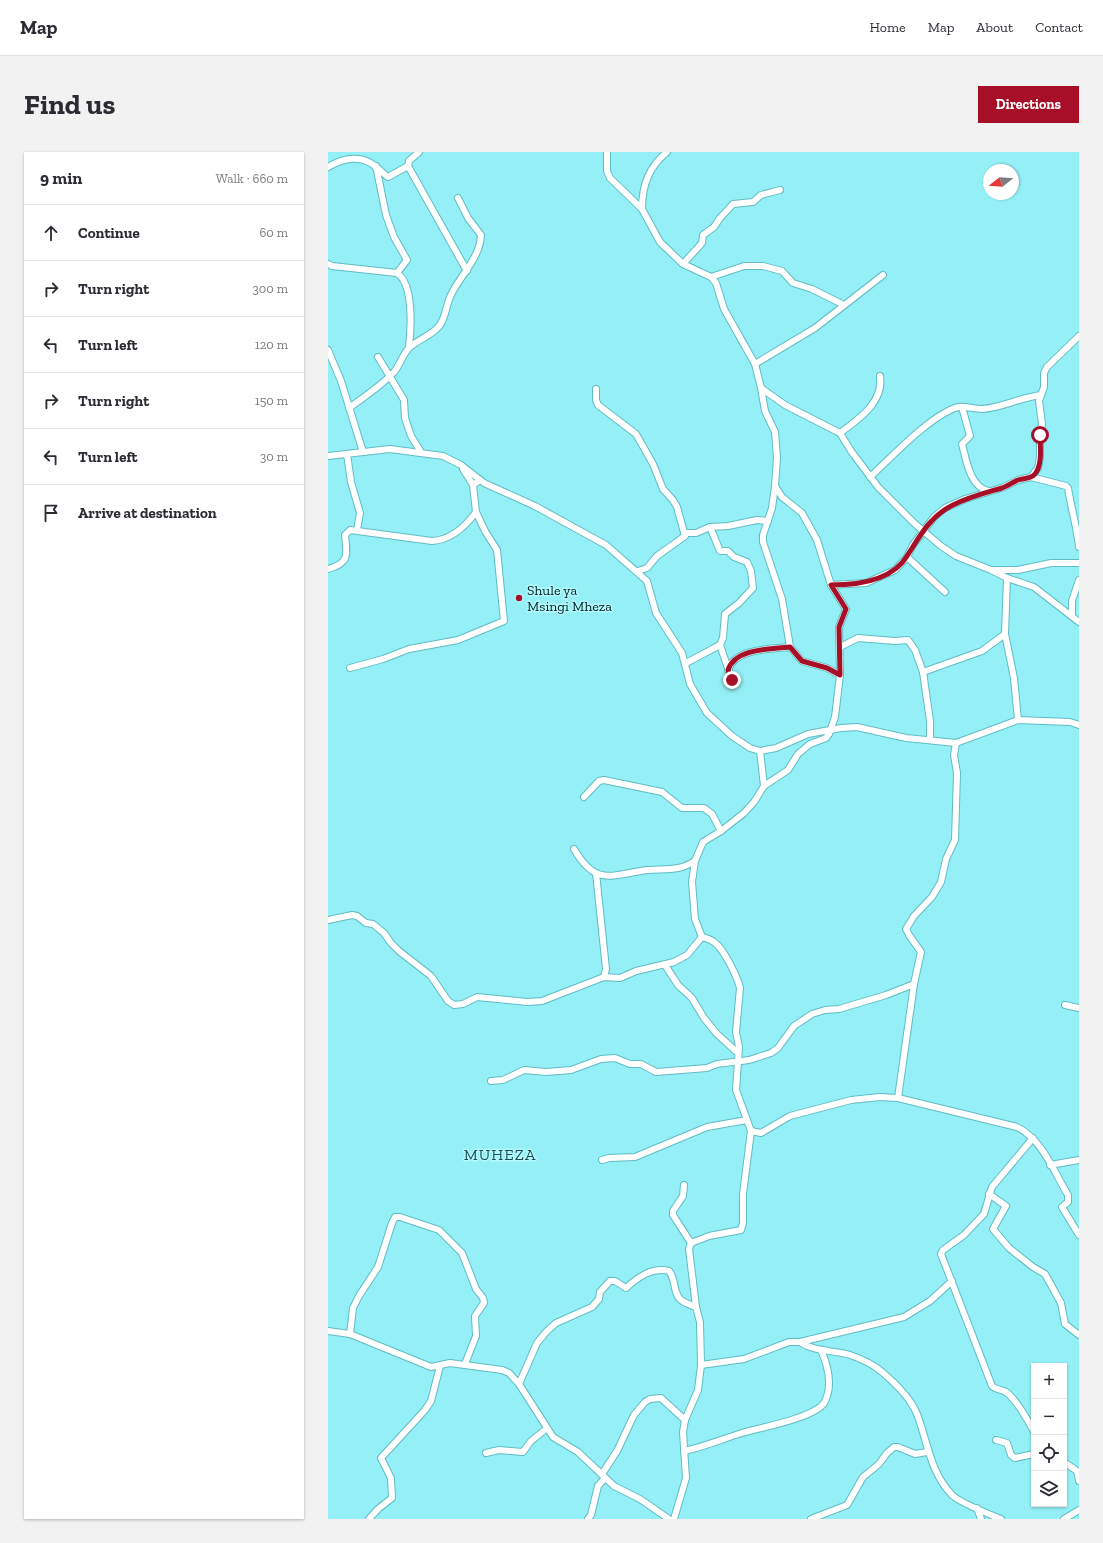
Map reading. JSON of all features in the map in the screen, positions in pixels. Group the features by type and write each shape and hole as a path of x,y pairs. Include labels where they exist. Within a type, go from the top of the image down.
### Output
{"street":[{"path":"328,167 349,159 358,158 376,166 388,177 408,166 410,161 418,152"},
{"path":"607,152 607,171 610,178 626,191 642,209 660,242 683,264 711,277 716,283 724,310 754,364 761,388 765,411 775,432 777,458 772,508 763,535 763,542 782,599 790,647 802,661 827,668 840,675"},
{"path":"642,209 648,175 656,162 667,152"},
{"path":"376,166 386,215 394,236 407,260 397,273"},
{"path":"408,166 466,271"},
{"path":"683,264 702,243 703,235 714,227 733,204 753,202 761,195 780,190"},
{"path":"409,347 439,327 445,317 450,297 466,271 480,243 481,235 468,218 458,198"},
{"path":"328,264 332,266 397,273 402,276 405,282 410,309 409,347 401,363 370,394 349,408"},
{"path":"711,277 744,266 763,266 782,270 793,283 812,289 844,305"},
{"path":"754,364 815,328 883,275"},
{"path":"1031,477 1038,468 1040,457 1040,435 1042,424 1038,407 1044,387 1044,373 1047,368 1079,336"},
{"path":"328,350 349,408 362,452"},
{"path":"378,357 404,400 405,418 411,436 421,452"},
{"path":"840,433 863,416 874,402 882,386 880,376"},
{"path":"761,388 785,405 840,433 870,477 923,531 956,556 1007,578 1034,587 1079,622"},
{"path":"596,389 596,400 598,405 636,434 653,464 663,489 677,507 685,533 683,539 658,556 647,568 638,571"},
{"path":"870,477 908,441 951,409 962,407 982,409 1026,396 1041,395"},
{"path":"962,407 970,436 962,444 969,470 979,487 982,490 990,491"},
{"path":"328,456 390,449 443,456 461,465 480,480 499,491 566,522 606,545 638,571 647,581 656,613 682,653 686,663 690,684 707,713 732,736 750,748 760,751 776,748 808,734 857,727 906,738 956,743 1018,720 1050,720 1078,724"},
{"path":"347,454 360,513 357,530"},
{"path":"350,668 384,659 409,649 458,640 504,621 497,550 485,531 476,512 473,485 461,465"},
{"path":"831,585 866,583 895,570 907,557 923,531 934,517 945,508 965,499 1004,488 1018,480 1031,477 1066,486 1073,516 1078,523 1079,547"},
{"path":"473,485 480,480"},
{"path":"691,1243 709,1236 740,1230 743,1223 743,1194 747,1157 751,1142 751,1131 736,1090 739,1047 736,1032 740,988 721,948 713,941 702,937 695,919 692,904 692,882 695,861 703,842 721,831 744,813 754,802 764,786 788,770 798,754 810,744 826,738 836,717 840,675 839,627 845,606 831,585 817,540 802,513 794,505 782,497 775,486"},
{"path":"773,496 782,497"},
{"path":"328,569 343,563 347,557 347,532 357,530 432,541 442,540 466,526 476,512"},
{"path":"685,533 696,533 710,527 728,526 757,520 768,521"},
{"path":"686,663 720,645 723,638 725,614 739,603 752,589 753,582 747,562 734,556 728,551 720,551 710,527"},
{"path":"907,557 945,592"},
{"path":"991,570 1018,570 1051,563 1079,563"},
{"path":"1007,578 1005,634 1014,678 1018,720"},
{"path":"1072,616 1072,601 1079,580"},
{"path":"923,672 982,651 1005,634"},
{"path":"840,647 858,638 895,641 908,640 915,650 923,672 930,721 930,740"},
{"path":"720,645 732,680"},
{"path":"728,670 732,661 755,650 790,647"},
{"path":"898,1098 914,984 921,952 909,936 906,929 914,916 932,897 942,882 946,859 955,840 957,773 954,755 956,743"},
{"path":"760,751 764,786"},
{"path":"584,798 599,781 604,780 662,792 682,808 704,808 712,814 721,831"},
{"path":"574,849 582,863 596,873 613,877 638,871 678,868 695,861"},
{"path":"596,873 606,968 604,977"},
{"path":"328,920 352,915 357,916 366,923 373,924 384,933 391,943 431,976 448,1001 454,1005 463,1004 477,997 527,1002 542,1001 604,977 620,978 636,971 665,966 687,955 702,937"},
{"path":"665,966 678,985 692,998 704,1018 717,1034 738,1053"},
{"path":"491,1081 503,1080 524,1070 546,1072 571,1070 615,1058 630,1064 641,1064 656,1072 707,1068 717,1064 759,1058 778,1048 794,1026 812,1014 866,1001 914,984"},
{"path":"1065,1005 1079,1008"},
{"path":"751,1131 760,1133 790,1116 851,1100 880,1097 898,1098 1017,1127 1028,1132 1033,1138 1068,1195 1068,1202 1062,1207 1079,1235"},
{"path":"602,1160 609,1158 635,1157 707,1127 747,1120"},
{"path":"1031,1428 1007,1393 995,1389 992,1386 942,1254 944,1250 964,1235 984,1214 989,1194 996,1182 1033,1138"},
{"path":"1050,1165 1079,1160"},
{"path":"684,1185 683,1196 673,1211 673,1214 691,1243"},
{"path":"989,1194 1006,1206 993,1229 997,1236 1033,1268 1045,1274 1062,1302 1065,1324 1079,1335"},
{"path":"350,1334 353,1308 358,1296 378,1267 395,1217 400,1217 439,1230 462,1253 476,1289 483,1298 484,1303 476,1312 476,1336 465,1364"},
{"path":"674,1519 686,1478 683,1432 685,1420 698,1390 701,1365 700,1322 696,1307 689,1249 691,1243"},
{"path":"519,1384 537,1343 546,1332 556,1323 592,1307 599,1299 600,1292 610,1281 615,1281 626,1288 636,1279 648,1273 660,1269 668,1271 674,1280 678,1297 696,1307"},
{"path":"701,1365 744,1359 788,1342 800,1342 904,1317 930,1301 952,1281"},
{"path":"328,1331 350,1334 431,1367 440,1366 450,1362 502,1370 509,1373 519,1384 546,1429 558,1441 586,1458 603,1476 622,1492 640,1499 669,1519"},
{"path":"800,1342 805,1346 849,1355 870,1363 883,1373 905,1396 917,1413 927,1452 938,1477 953,1496 1001,1519"},
{"path":"684,1451 776,1425 814,1411 823,1403 829,1382 825,1358 821,1350"},
{"path":"370,1519 378,1509 392,1498 391,1478 381,1458 425,1410 433,1395 440,1366"},
{"path":"588,1519 591,1515 598,1486 634,1415 645,1402 655,1398 661,1398 685,1420"},
{"path":"486,1453 499,1450 523,1452 531,1441 546,1429"},
{"path":"996,1440 1007,1443 1011,1455 1015,1458 1031,1455"},
{"path":"811,1519 846,1505 863,1477 879,1464 887,1452 894,1447 898,1447 915,1454 927,1452"},
{"path":"1067,1464 1076,1471 1079,1482"},
{"path":"977,1508 981,1519"},
{"path":"1064,1519 1079,1510"}],"place":[{"name":"Shule ya Msingi Mheza","path":"519,598"}],"district":[{"name":"MUHEZA","path":"500,1154"}],"route":[{"path":"732,680 728,670 732,661 755,650 790,647 802,661 827,668 840,675 840,647 838,636 841,620 846,609 831,585 866,583 895,570 907,557 913,545 934,517 945,508 965,499 1004,488 1018,480 1031,477 1038,468 1040,457 1040,435"}]}
